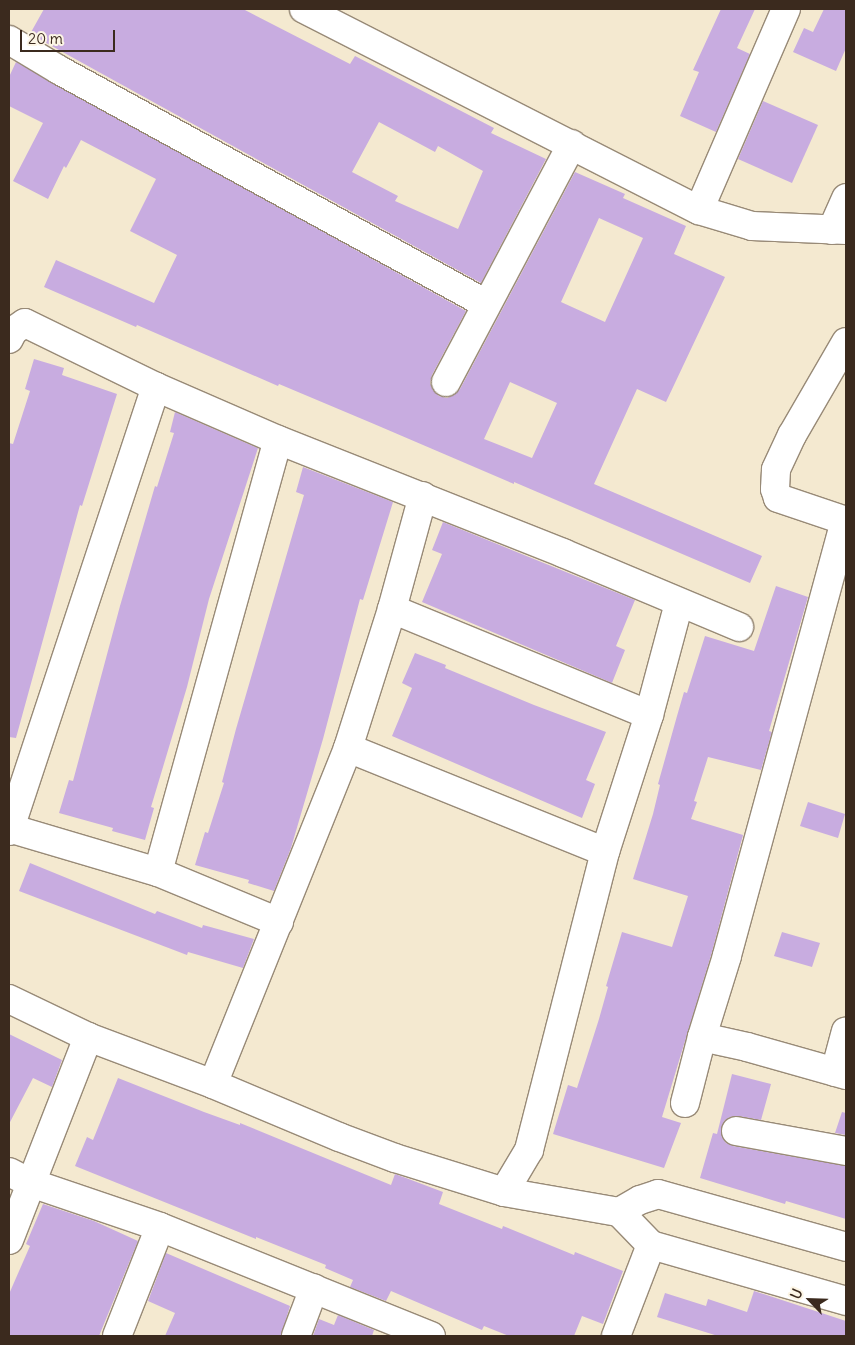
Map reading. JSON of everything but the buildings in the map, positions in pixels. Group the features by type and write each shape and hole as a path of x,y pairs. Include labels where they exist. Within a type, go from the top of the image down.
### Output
{"street":[{"path":"304,9 699,210 752,226 839,230 846,198"},
{"path":"699,210 786,9"},
{"path":"9,40 68,75 486,304"},
{"path":"446,382 572,144"},
{"path":"9,339 13,331 25,323 156,387 278,440 423,496 739,627"},
{"path":"684,1103 730,946 846,521 778,498 774,489 776,470 792,435 846,342"},
{"path":"156,387 9,829 158,872 279,922"},
{"path":"158,872 278,440"},
{"path":"213,1084 348,748 392,609 423,496"},
{"path":"504,1192 529,1150 605,852 649,714 679,603"},
{"path":"392,609 649,714"},
{"path":"348,748 605,852"},
{"path":"9,999 88,1037 213,1084 339,1137 504,1192 619,1212 651,1245 846,1300"},
{"path":"702,1038 747,1047 840,1073 846,1032"},
{"path":"9,1237 20,1177 88,1037"},
{"path":"736,1131 846,1151"},
{"path":"20,1177 160,1227 430,1336"},
{"path":"619,1212 640,1200 658,1194 846,1246"},
{"path":"117,1336 160,1227"},
{"path":"616,1336 651,1245"},
{"path":"296,1336 314,1288"}]}
